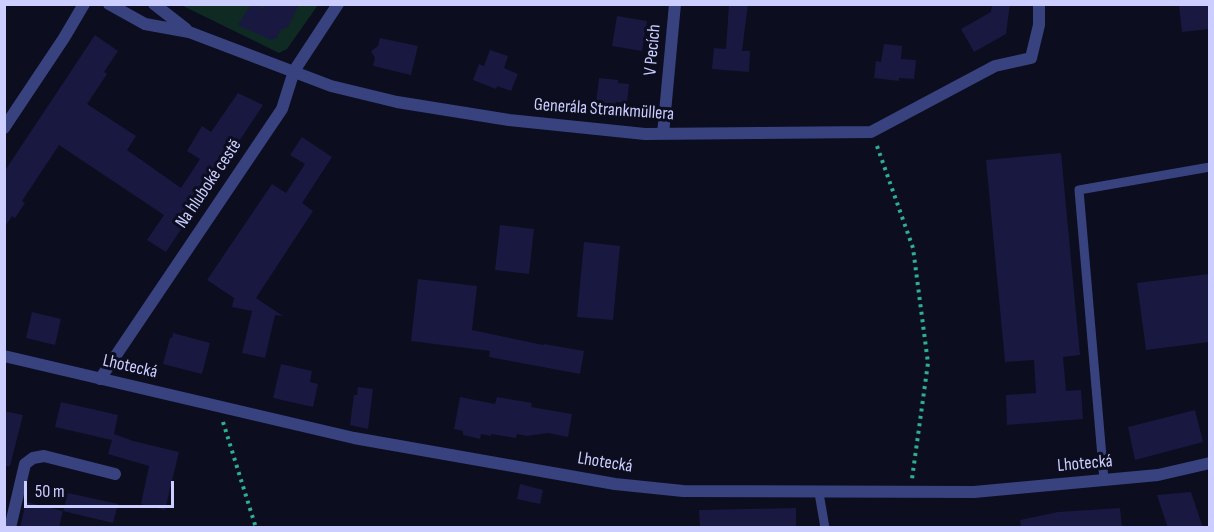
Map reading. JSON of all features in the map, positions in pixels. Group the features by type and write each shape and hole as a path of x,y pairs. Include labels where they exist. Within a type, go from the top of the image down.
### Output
{"street":[{"path":"4,128 84,4"},
{"name":"Generála Strankmüllera","path":"109,4 146,24 189,32 331,86 398,102 509,120 645,134 871,132 995,66 1031,58 1039,25 1039,4"},
{"name":"Generála Strankmüllera","path":"154,4 189,32"},
{"name":"Na hluboké cestě","path":"100,379 282,109 294,71 338,4"},
{"name":"V Pecích","path":"663,134 675,4"},
{"name":"Lhotecká","path":"4,356 354,438 615,484 683,491 974,492 1158,475 1209,463"},
{"path":"10,528 26,464 33,458 44,456 115,474"}],"lane":[{"path":"1104,480 1079,190 1209,166"},
{"path":"819,493 825,528"}],"path":[{"path":"871,132 913,248 928,363 910,492"},
{"path":"218,406 256,528"}],"green space":[{"path":"181,5 318,5 287,49 279,53"}],"building":[{"path":"251,4 262,8 273,4 299,4 288,27 281,29 277,38 271,40 238,25"},
{"path":"729,4 748,4 742,51 750,51 749,72 712,69 714,48 726,49"},
{"path":"992,4 1010,4 1006,34 974,52 961,29 991,12"},
{"path":"1209,4 1209,29 1182,32 1179,6"},
{"path":"617,16 647,21 642,51 612,46"},
{"path":"95,35 118,51 104,72 107,74 87,104 136,136 127,150 181,188 200,159 187,151 202,126 211,132 238,93 263,105 166,252 147,240 164,215 59,145 22,201 25,203 15,218 12,216 4,228 4,172"},
{"path":"380,38 418,46 411,75 373,66 375,58 371,51 378,46"},
{"path":"884,44 902,46 901,59 916,60 914,79 899,78 899,81 874,78 876,61 881,62"},
{"path":"490,50 508,56 504,68 518,74 511,91 497,86 496,89 473,80 479,64 484,66"},
{"path":"599,78 629,84 627,103 616,102 615,105 596,103"},
{"path":"302,137 332,157 302,203 313,211 256,298 283,316 275,315 265,358 242,353 252,311 232,307 234,298 207,280 272,184 286,193 305,164 290,155"},
{"path":"1061,153 1080,355 1063,357 1066,391 1081,390 1083,419 1007,425 1006,395 1036,393 1034,360 1005,362 986,160"},
{"path":"500,225 534,229 529,274 495,270"},
{"path":"584,242 620,246 613,320 577,317"},
{"path":"1209,274 1209,342 1146,350 1137,283"},
{"path":"418,279 477,286 472,330 584,351 580,374 489,357 490,351 411,341"},
{"path":"32,312 61,319 55,345 26,338"},
{"path":"173,333 210,343 202,374 163,364"},
{"path":"281,364 312,371 310,382 318,384 313,407 273,398"},
{"path":"358,387 373,389 368,429 350,425 354,395 357,395"},
{"path":"460,397 495,404 497,397 532,403 531,407 572,414 568,437 548,433 527,436 517,434 516,438 481,434 480,439 463,435 463,431 454,429"},
{"path":"61,402 118,415 114,434 179,452 165,510 141,504 149,466 108,454 112,440 55,427"},
{"path":"1195,410 1203,442 1135,460 1128,427"},
{"path":"4,411 23,415 10,466 4,466"},
{"path":"520,484 543,490 540,504 517,499"},
{"path":"1191,492 1203,528 1168,528 1157,495"},
{"path":"68,493 118,504 113,523 63,511"},
{"path":"26,502 63,511 59,528 20,528"},
{"path":"796,508 796,526 700,528 699,510"},
{"path":"1120,508 1122,528 1021,528 1020,520 1058,512"}]}
